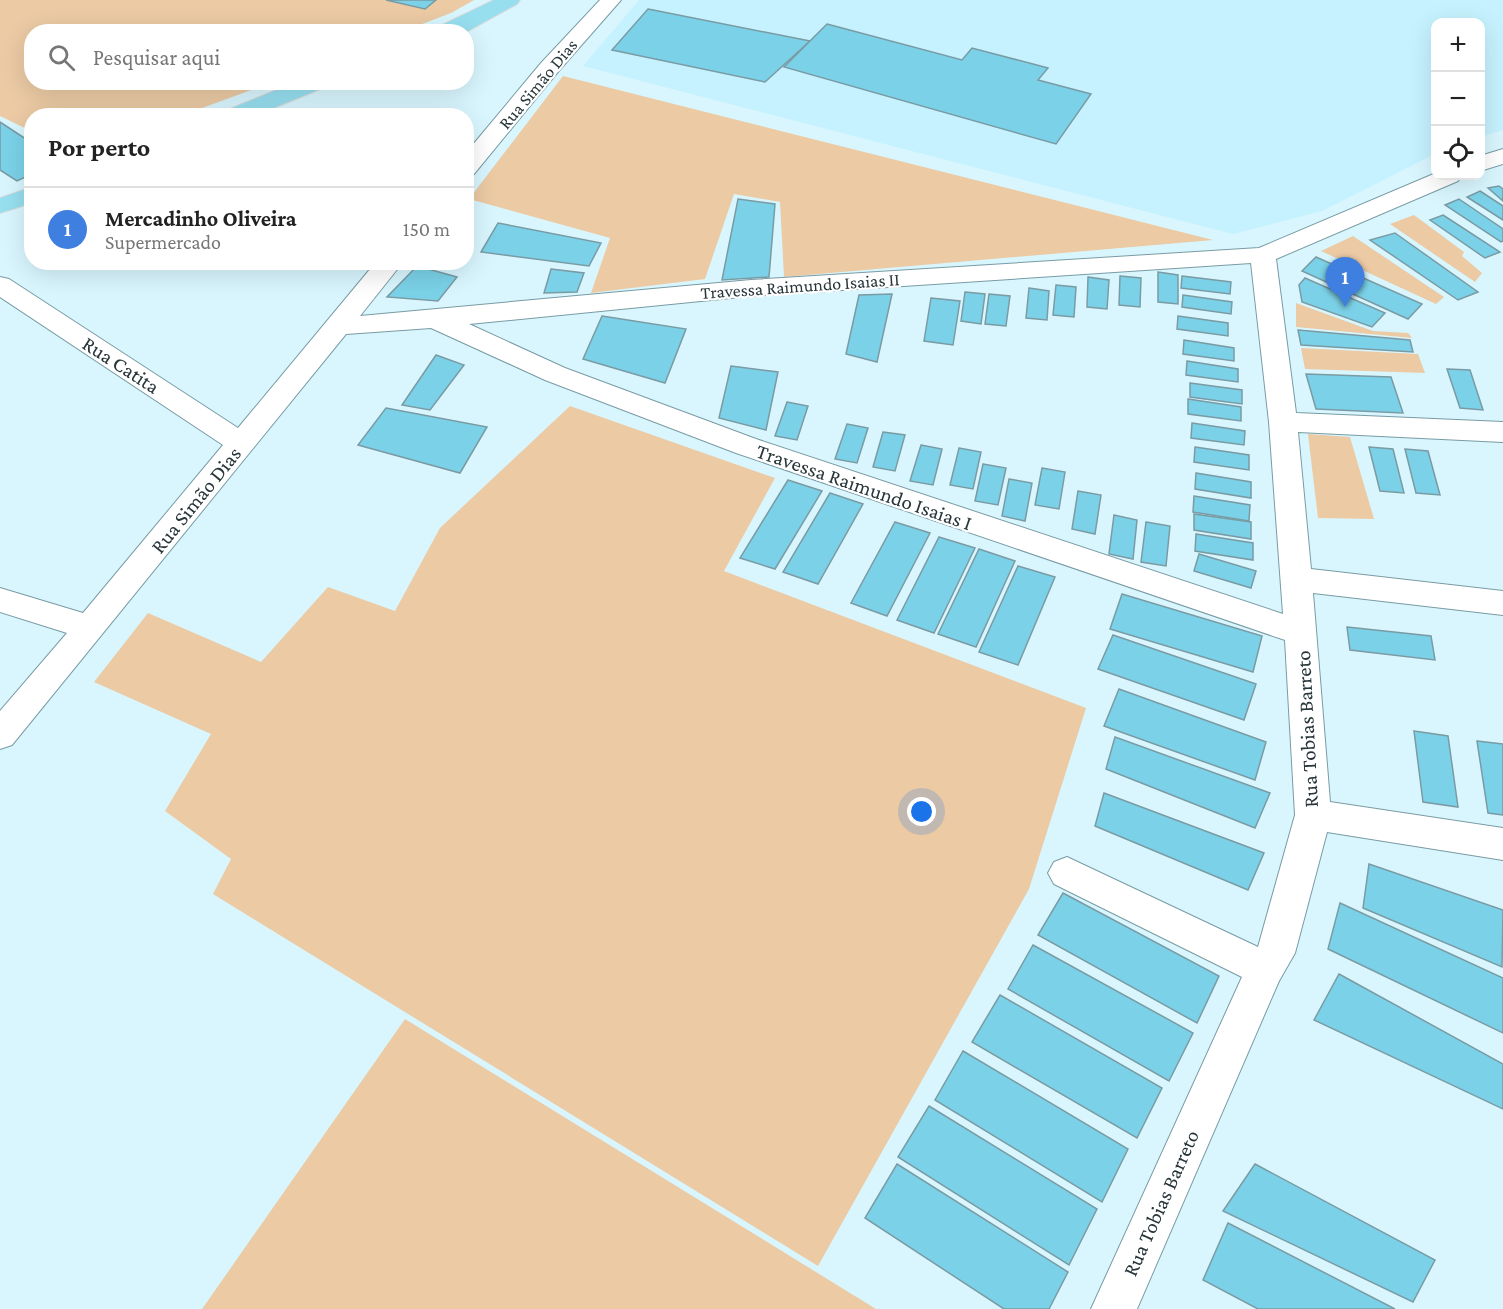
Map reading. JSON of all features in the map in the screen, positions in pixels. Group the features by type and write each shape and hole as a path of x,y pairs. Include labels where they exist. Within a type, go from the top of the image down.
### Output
{"main road":[{"path":"466,24 510,0"},
{"path":"253,108 297,90"},
{"path":"0,206 24,197"}],"street":[{"name":"Rua Simão Dias","path":"474,159 549,68 611,0"},
{"path":"1485,162 1503,156"},
{"name":"Travessa Raimundo Isaias II","path":"338,326 434,319 751,288 1263,255 1440,180"},
{"name":"Rua Tobias Barreto","path":"1114,1309 1265,969 1276,953 1313,815 1297,579 1283,422 1263,255"},
{"name":"Rua Simão Dias","path":"0,735 384,270"},
{"name":"Rua Catita","path":"0,285 242,444"},
{"name":"Travessa Raimundo Isaias I","path":"434,319 555,374 746,446 1301,633"},
{"path":"1283,422 1503,432"},
{"path":"1297,579 1503,603"},
{"path":"0,600 90,628"},
{"path":"1313,815 1503,844"},
{"path":"1067,873 1265,969"}],"shaded area":[{"path":"0,0 474,0 451,13 422,24 24,24 24,90 251,90 202,108 24,108 24,128 0,116"},
{"path":"639,0 1503,0 1503,130 1485,136 1485,18 1431,18 1431,156 1322,211 1233,234 583,66"},
{"path":"563,76 1213,240 784,277 780,202 734,194 705,279 591,293 610,238 474,200 474,192"},
{"path":"1414,215 1464,252 1462,256 1482,273 1475,282 1390,224"},
{"path":"1353,236 1444,297 1436,304 1321,251"},
{"path":"1296,303 1373,331 1408,333 1412,338 1296,327"},
{"path":"1301,348 1418,354 1425,373 1305,369"},
{"path":"570,406 775,478 724,571 1086,708 1029,889 818,1266 213,894 231,859 165,811 211,734 94,682 148,613 261,662 328,587 395,611 440,528"},
{"path":"1308,434 1350,437 1374,519 1318,518"},
{"path":"405,1019 876,1309 202,1309"}],"building":[{"path":"386,0 436,0 425,9"},
{"path":"648,9 810,41 765,82 612,50"},
{"path":"827,24 962,60 972,48 1048,68 1038,80 1091,94 1056,144 784,67"},
{"path":"0,122 24,138 24,178 17,181 0,170"},
{"path":"1499,186 1503,189 1503,201 1488,188"},
{"path":"1480,191 1503,206 1503,220 1467,197"},
{"path":"738,199 775,204 769,277 722,280"},
{"path":"1459,199 1503,229 1503,241 1501,242 1445,205"},
{"path":"1443,215 1500,252 1485,258 1430,220"},
{"path":"498,223 601,243 589,266 481,252"},
{"path":"1395,233 1478,292 1458,300 1370,240"},
{"path":"1316,257 1422,304 1408,319 1302,271"},
{"path":"551,269 584,273 577,292 544,293"},
{"path":"413,270 432,270 457,277 438,301 387,297"},
{"path":"1158,272 1178,275 1178,304 1158,302"},
{"path":"1120,276 1141,278 1140,307 1119,305"},
{"path":"1182,276 1231,282 1230,294 1181,288"},
{"path":"1088,277 1109,280 1107,309 1087,307"},
{"path":"1305,278 1385,313 1372,327 1302,302 1299,285"},
{"path":"1056,285 1076,287 1074,317 1053,315"},
{"path":"1029,288 1049,291 1047,320 1026,318"},
{"path":"965,292 985,294 981,324 961,321"},
{"path":"892,294 877,362 846,354 859,295"},
{"path":"989,294 1010,296 1006,326 985,324"},
{"path":"1183,295 1232,302 1231,314 1182,307"},
{"path":"931,298 960,301 953,345 924,341"},
{"path":"602,316 686,329 665,383 583,359"},
{"path":"1178,316 1228,323 1228,336 1177,329"},
{"path":"1298,330 1410,340 1413,352 1301,345"},
{"path":"1184,340 1234,348 1234,361 1183,354"},
{"path":"436,355 464,365 430,410 402,405"},
{"path":"1187,361 1238,369 1238,382 1186,375"},
{"path":"731,366 778,372 766,430 719,418"},
{"path":"1447,369 1470,370 1483,410 1460,408"},
{"path":"1306,374 1391,377 1403,413 1316,409"},
{"path":"1190,383 1242,390 1242,404 1190,397"},
{"path":"1188,399 1241,407 1241,421 1188,414"},
{"path":"787,402 808,406 797,440 775,436"},
{"path":"386,408 487,427 460,473 358,445"},
{"path":"1192,423 1245,431 1244,445 1191,438"},
{"path":"847,424 868,428 857,463 835,459"},
{"path":"883,432 905,435 895,471 873,467"},
{"path":"921,445 942,449 933,485 910,481"},
{"path":"1195,447 1249,455 1249,470 1194,462"},
{"path":"1369,447 1393,449 1404,493 1380,491"},
{"path":"959,448 981,452 973,489 950,485"},
{"path":"1405,449 1428,451 1440,495 1416,493"},
{"path":"983,464 1006,468 998,505 975,501"},
{"path":"1042,468 1065,472 1059,509 1035,505"},
{"path":"1196,473 1251,482 1251,498 1195,489"},
{"path":"1009,479 1032,483 1025,521 1002,516"},
{"path":"788,480 822,491 775,569 740,558"},
{"path":"1078,491 1101,495 1095,534 1072,529"},
{"path":"830,493 863,504 818,584 783,572"},
{"path":"1194,496 1250,505 1249,521 1193,512"},
{"path":"1194,514 1251,522 1251,539 1194,530"},
{"path":"1114,515 1137,520 1133,559 1109,554"},
{"path":"895,522 930,533 887,616 851,603"},
{"path":"1146,522 1170,526 1166,566 1141,562"},
{"path":"1196,534 1253,543 1253,560 1195,551"},
{"path":"939,537 975,548 934,633 897,620"},
{"path":"979,549 1015,561 976,647 938,634"},
{"path":"1199,554 1256,571 1251,588 1194,571"},
{"path":"1018,566 1055,577 1018,665 979,652"},
{"path":"1122,594 1262,636 1253,672 1110,629"},
{"path":"1347,627 1431,636 1435,660 1350,650"},
{"path":"1113,635 1256,684 1244,720 1098,669"},
{"path":"1119,689 1266,742 1255,780 1104,726"},
{"path":"1414,731 1448,736 1458,807 1423,802"},
{"path":"1115,737 1270,793 1255,828 1106,769"},
{"path":"1477,741 1503,744 1503,815 1488,813"},
{"path":"1104,793 1264,853 1248,890 1095,826"},
{"path":"1369,864 1503,910 1502,967 1363,908"},
{"path":"1063,893 1219,976 1197,1023 1038,935"},
{"path":"1340,903 1503,978 1503,1033 1328,949"},
{"path":"1033,945 1193,1033 1169,1081 1008,989"},
{"path":"1339,974 1503,1064 1503,1109 1314,1020"},
{"path":"1000,995 1162,1088 1137,1138 972,1042"},
{"path":"963,1051 1128,1149 1102,1202 935,1100"},
{"path":"929,1106 1097,1209 1069,1265 898,1157"},
{"path":"897,1164 1068,1272 1049,1309 1004,1309 865,1218"},
{"path":"1255,1164 1435,1260 1413,1302 1223,1211"},
{"path":"1228,1223 1395,1309 1258,1309 1203,1280"}],"place":[{"name":"Mercadinho Oliveira","path":"1345,307"}]}
